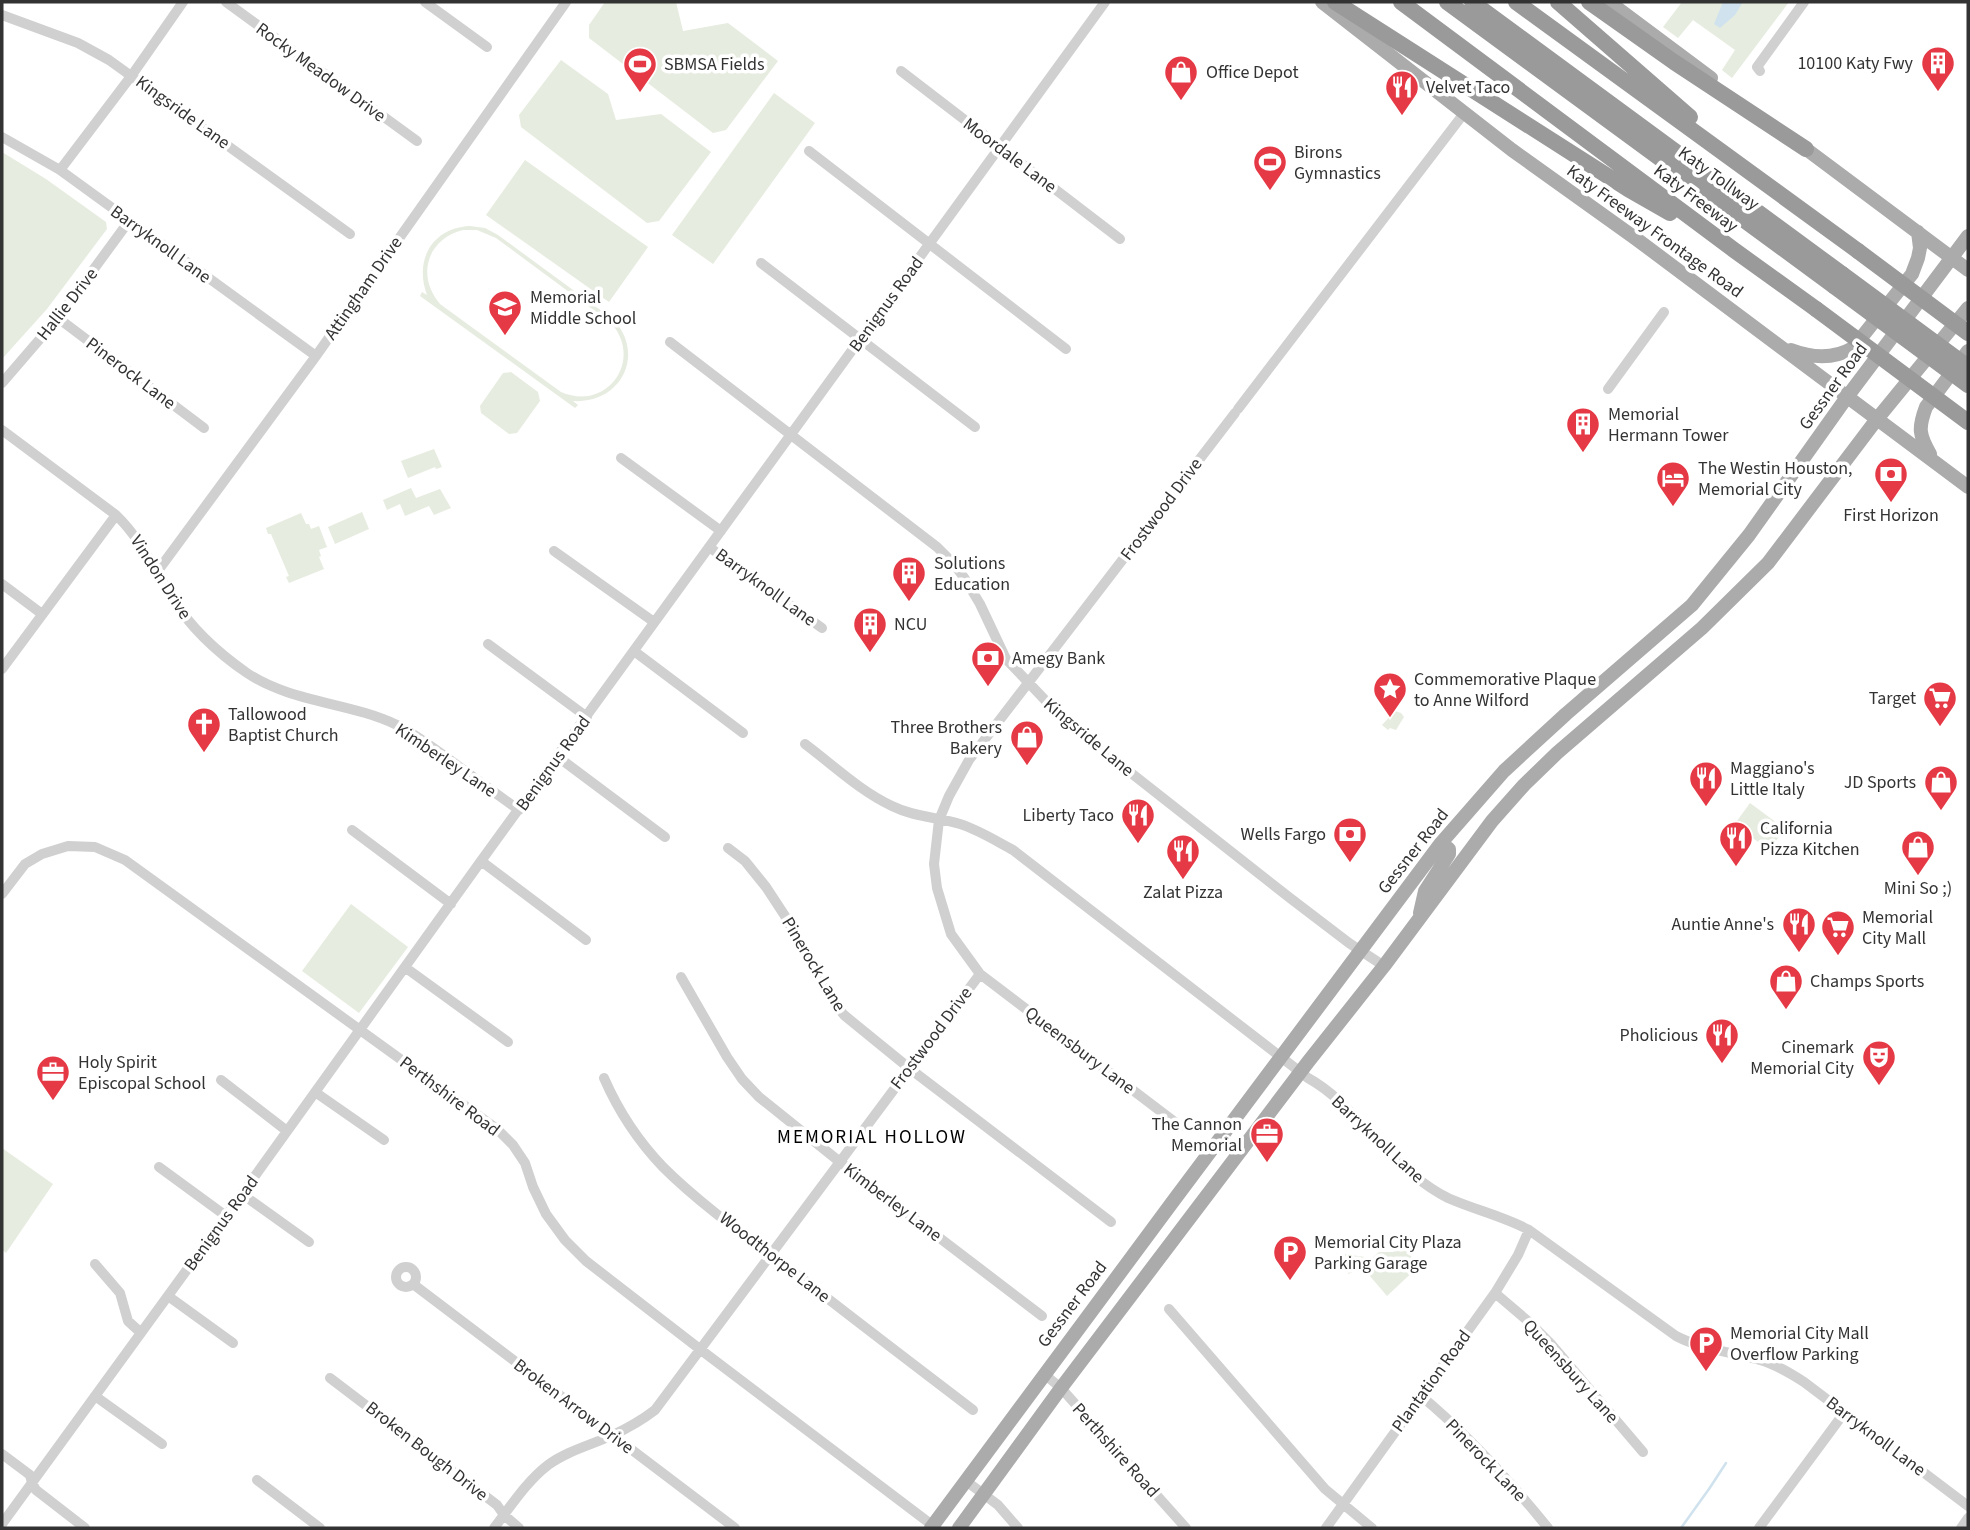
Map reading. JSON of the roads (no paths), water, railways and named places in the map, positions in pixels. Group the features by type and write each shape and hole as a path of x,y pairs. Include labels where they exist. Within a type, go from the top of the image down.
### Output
{"highway":[{"path":"1335,2 1628,189 1734,250"},
{"name":"Katy Freeway","path":"1401,2 1968,422"},
{"name":"Katy Tollway","path":"1447,2 1838,280 1968,367"},
{"name":"Katy Tollway","path":"1472,2 1838,280 1968,385"},
{"path":"1516,2 1968,333"},
{"path":"1558,2 1771,187"},
{"path":"1589,2 1806,149"}],"main road":[{"name":"Katy Freeway Frontage Road","path":"1322,2 1512,150 1635,238 1968,486"},
{"path":"1609,2 1968,270"},
{"path":"1777,345 1800,354 1826,357 1853,348 1912,274 1919,258 1918,232"},
{"name":"Gessner Road","path":"933,1527 1044,1374 1441,843 1504,771 1692,605 1749,535 1847,397 1968,236"},
{"path":"959,1528 1061,1388 1492,821 1524,785 1702,628 1768,563 1877,419 1968,308"},
{"path":"1934,461 1921,438 1922,416 1968,351"},
{"path":"1418,921 1425,891 1449,854 1449,849 1441,843"},
{"path":"1174,1200 1193,1215"}],"street":[{"path":"60,170 183,2"},
{"name":"Rocky Meadow Drive","path":"226,2 417,141"},
{"path":"425,2 487,47"},
{"name":"Attingham Drive","path":"157,572 316,356 566,2"},
{"name":"Benignus Road","path":"2,1524 1105,2"},
{"path":"1760,71 1757,67 1804,2"},
{"name":"Kingsride Lane","path":"2,15 78,43 132,75 350,234"},
{"name":"Moordale Lane","path":"901,71 1120,239"},
{"name":"Frostwood Drive","path":"494,1528 528,1483 549,1465 566,1454 639,1422 655,1410 980,974 951,934 937,888 934,864 939,820 968,760 1465,112"},
{"name":"Barryknoll Lane","path":"2,137 60,170 316,356"},
{"path":"809,151 1066,349"},
{"name":"Hallie Drive","path":"2,383 58,318 129,221"},
{"path":"761,263 975,427"},
{"path":"1608,389 1664,312"},
{"name":"Pinerock Lane","path":"58,318 204,428"},
{"name":"Kingsride Lane","path":"670,342 937,547 954,564 979,604 1006,659 1083,737 1290,898 1384,966"},
{"name":"Vindon Drive","path":"2,430 116,515 130,529 174,601 198,632 223,655 249,674 287,691 371,714"},
{"name":"Barryknoll Lane","path":"621,458 721,531"},
{"path":"2,669 116,515"},
{"name":"Barryknoll Lane","path":"709,547 822,628"},
{"path":"554,551 654,622"},
{"path":"2,584 42,614"},
{"path":"488,644 587,717"},
{"path":"634,651 743,733"},
{"name":"Kimberley Lane","path":"371,714 421,739 519,810"},
{"name":"Barryknoll Lane","path":"804,744 864,789 892,806 915,816 958,824 1013,850 1316,1083 1342,1105 1413,1176 1446,1197 1513,1221 1529,1230 1676,1336 1698,1346 1746,1356 1779,1367 1804,1382 1968,1506"},
{"path":"558,757 665,836"},
{"path":"352,830 451,904"},
{"name":"Perthshire Road","path":"2,894 25,864 42,854 68,846 95,847 125,860 497,1129 513,1145 525,1163 547,1214 565,1240 586,1261 933,1527"},
{"name":"Pinerock Lane","path":"728,848 745,861 765,887 785,916 828,995 844,1015 1111,1222"},
{"path":"481,862 586,940"},
{"path":"406,968 508,1042"},
{"name":"Queensbury Lane","path":"980,974 1180,1126"},
{"name":"Kimberley Lane","path":"681,977 742,1079 779,1114 1042,1316"},
{"name":"Woodthorpe Lane","path":"604,1079 634,1130 662,1166 771,1255 973,1410"},
{"path":"221,1080 287,1131"},
{"path":"315,1092 384,1140"},
{"path":"159,1167 226,1216"},
{"path":"243,1194 309,1242"},
{"name":"Plantation Road","path":"1326,1528 1495,1293 1518,1255 1529,1230"},
{"path":"95,1264 120,1293 128,1321 141,1333"},
{"name":"Broken Arrow Drive","path":"413,1284 735,1528"},
{"name":"Queensbury Lane","path":"1495,1293 1551,1344 1643,1452"},
{"path":"168,1296 233,1343"},
{"path":"1169,1309 1325,1489 1372,1528"},
{"name":"Perthshire Road","path":"1044,1374 1061,1388 1185,1528"},
{"name":"Broken Bough Drive","path":"330,1378 497,1505 519,1528"},
{"name":"Pinerock Lane","path":"1420,1395 1509,1482 1548,1528"},
{"path":"95,1396 162,1444"},
{"path":"1759,1528 1844,1413"},
{"path":"2,1454 30,1475 37,1490 85,1528"},
{"path":"257,1480 320,1528"},
{"path":"966,1481 998,1505 1018,1528"},
{"path":"1961,1528 1968,1518"}],"water":[{"path":"1723,2 1743,2 1735,15 1720,28 1714,24"}],"waterway":[{"path":"1681,1528 1726,1463"}],"place":[{"name":"10100 Katy Fwy","path":"1938,93"},
{"name":"SBMSA Fields","path":"640,94"},
{"name":"Office Depot","path":"1181,102"},
{"name":"Velvet Taco","path":"1402,117"},
{"name":"Birons Gymnastics","path":"1270,192"},
{"name":"Memorial Middle School","path":"505,337"},
{"name":"Memorial Hermann Tower","path":"1583,454"},
{"name":"First Horizon","path":"1891,504"},
{"name":"The Westin Houston, Memorial City","path":"1673,508"},
{"name":"Solutions Education","path":"909,603"},
{"name":"NCU","path":"870,654"},
{"name":"Amegy Bank","path":"988,688"},
{"name":"Commemorative Plaque to Anne Wilford","path":"1390,719"},
{"name":"Target","path":"1940,728"},
{"name":"Tallowood Baptist Church","path":"204,754"},
{"name":"Three Brothers Bakery","path":"1027,767"},
{"name":"Maggiano's Little Italy","path":"1706,808"},
{"name":"JD Sports","path":"1941,812"},
{"name":"Liberty Taco","path":"1138,845"},
{"name":"Wells Fargo","path":"1350,864"},
{"name":"California Pizza Kitchen","path":"1736,868"},
{"name":"Mini So ;)","path":"1918,877"},
{"name":"Zalat Pizza","path":"1183,881"},
{"name":"Auntie Anne's","path":"1799,954"},
{"name":"Memorial City Mall","path":"1838,957"},
{"name":"Champs Sports","path":"1786,1011"},
{"name":"Pholicious","path":"1722,1065"},
{"name":"Cinemark Memorial City","path":"1879,1087"},
{"name":"Holy Spirit Episcopal School","path":"53,1102"},
{"name":"The Cannon Memorial","path":"1267,1164"},
{"name":"Memorial City Plaza Parking Garage","path":"1290,1282"},
{"name":"Memorial City Mall Overflow Parking","path":"1706,1373"}],"district":[{"name":"MEMORIAL HOLLOW","path":"872,1136"}]}
